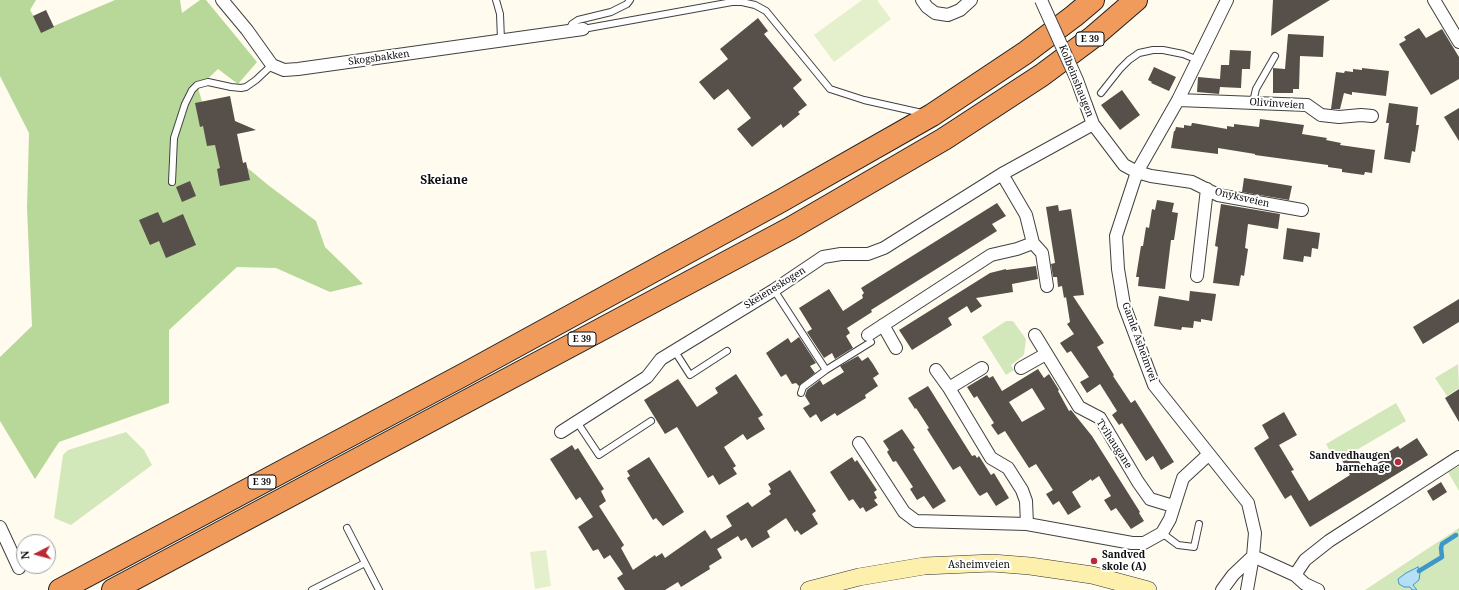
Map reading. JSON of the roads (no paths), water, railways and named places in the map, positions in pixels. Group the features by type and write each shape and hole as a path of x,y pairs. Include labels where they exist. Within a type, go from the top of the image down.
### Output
{"highway":[{"name":"E 39","path":"60,590 506,351 772,206 932,115 1025,53 1093,0"},
{"name":"E 39","path":"113,590 791,228 944,139 1042,75 1093,37 1136,0"}],"main road":[{"name":"Asheimveien","path":"809,590 859,577 903,570 945,565 992,563 1030,566 1092,575 1148,590"}],"street":[{"path":"222,0 247,30 272,65"},
{"path":"922,0 927,7 935,13 948,15 960,10 971,0"},
{"name":"Kolbeinshaugen","path":"1040,0 1077,80 1092,124 1124,165 1137,172"},
{"name":"Gamle Asheimvei","path":"1227,0 1178,100 1137,172 1116,236 1118,269 1124,305 1154,385 1208,455 1248,503 1255,533 1253,556 1247,590"},
{"path":"1434,0 1456,29 1459,42"},
{"name":"Skogsbakken","path":"272,65 284,70 298,69 583,29"},
{"name":"Olivinveien","path":"1178,100 1307,105 1321,115 1338,117 1361,114 1372,116"},
{"name":"Skeieneskogen","path":"561,432 647,377 661,359 674,350 774,290 823,257 841,254 868,254 884,248 1002,174 1092,124"},
{"name":"Onyksveien","path":"1137,172 1151,176 1192,182 1218,195 1302,210"},
{"path":"1002,174 1026,215 1033,243 1042,253 1047,286"},
{"path":"1197,276 1207,189"},
{"path":"870,339 883,325 992,255 1017,249 1033,243"},
{"path":"883,325 896,348"},
{"name":"Tvihaugane","path":"1035,335 1079,406 1100,418 1138,482 1150,499 1173,506"},
{"path":"1021,368 1046,354"},
{"path":"949,388 982,368"},
{"path":"936,370 949,388 991,458 1008,468 1022,490 1026,501 1027,524"},
{"path":"859,443 904,512 916,521 1027,524 1132,543 1144,543 1162,533 1170,519 1183,478 1208,455"},
{"path":"1295,575 1305,560 1329,541 1459,457"},
{"path":"0,527 16,562"},
{"path":"1222,590 1233,575 1253,556 1295,575 1304,584 1318,590"}],"lane":[{"path":"496,0 499,7 502,40"},
{"path":"569,31 572,24 578,20 611,12 628,4 630,0"},
{"path":"583,29 732,2 742,2 755,5 766,11 830,89 864,100 932,115"},
{"path":"1101,93 1120,68 1139,53 1153,50 1163,50 1183,54 1198,60"},
{"path":"1253,102 1256,89 1275,56"},
{"path":"172,182 174,138 184,104 192,90 197,85 208,82 231,87 246,87 272,65"},
{"path":"774,290 826,370"},
{"path":"801,393 803,387 870,339"},
{"path":"674,350 690,375 727,351"},
{"path":"578,422 599,455 651,421"},
{"path":"1162,533 1178,545 1194,547 1199,524"},
{"path":"347,528 379,590"},
{"path":"312,590 365,563"}],"water":[{"path":"1418,567 1420,573 1419,580 1413,585 1417,590 1412,590 1410,587 1404,587 1399,584 1398,579"}],"waterway":[{"path":"1419,571 1442,557 1442,544 1456,535"}],"place":[{"name":"Sandvedhaugen barnehage","path":"1398,462"},
{"name":"Sandved skole (A)","path":"1094,561"}],"district":[{"name":"Skeiane","path":"444,181"}]}
